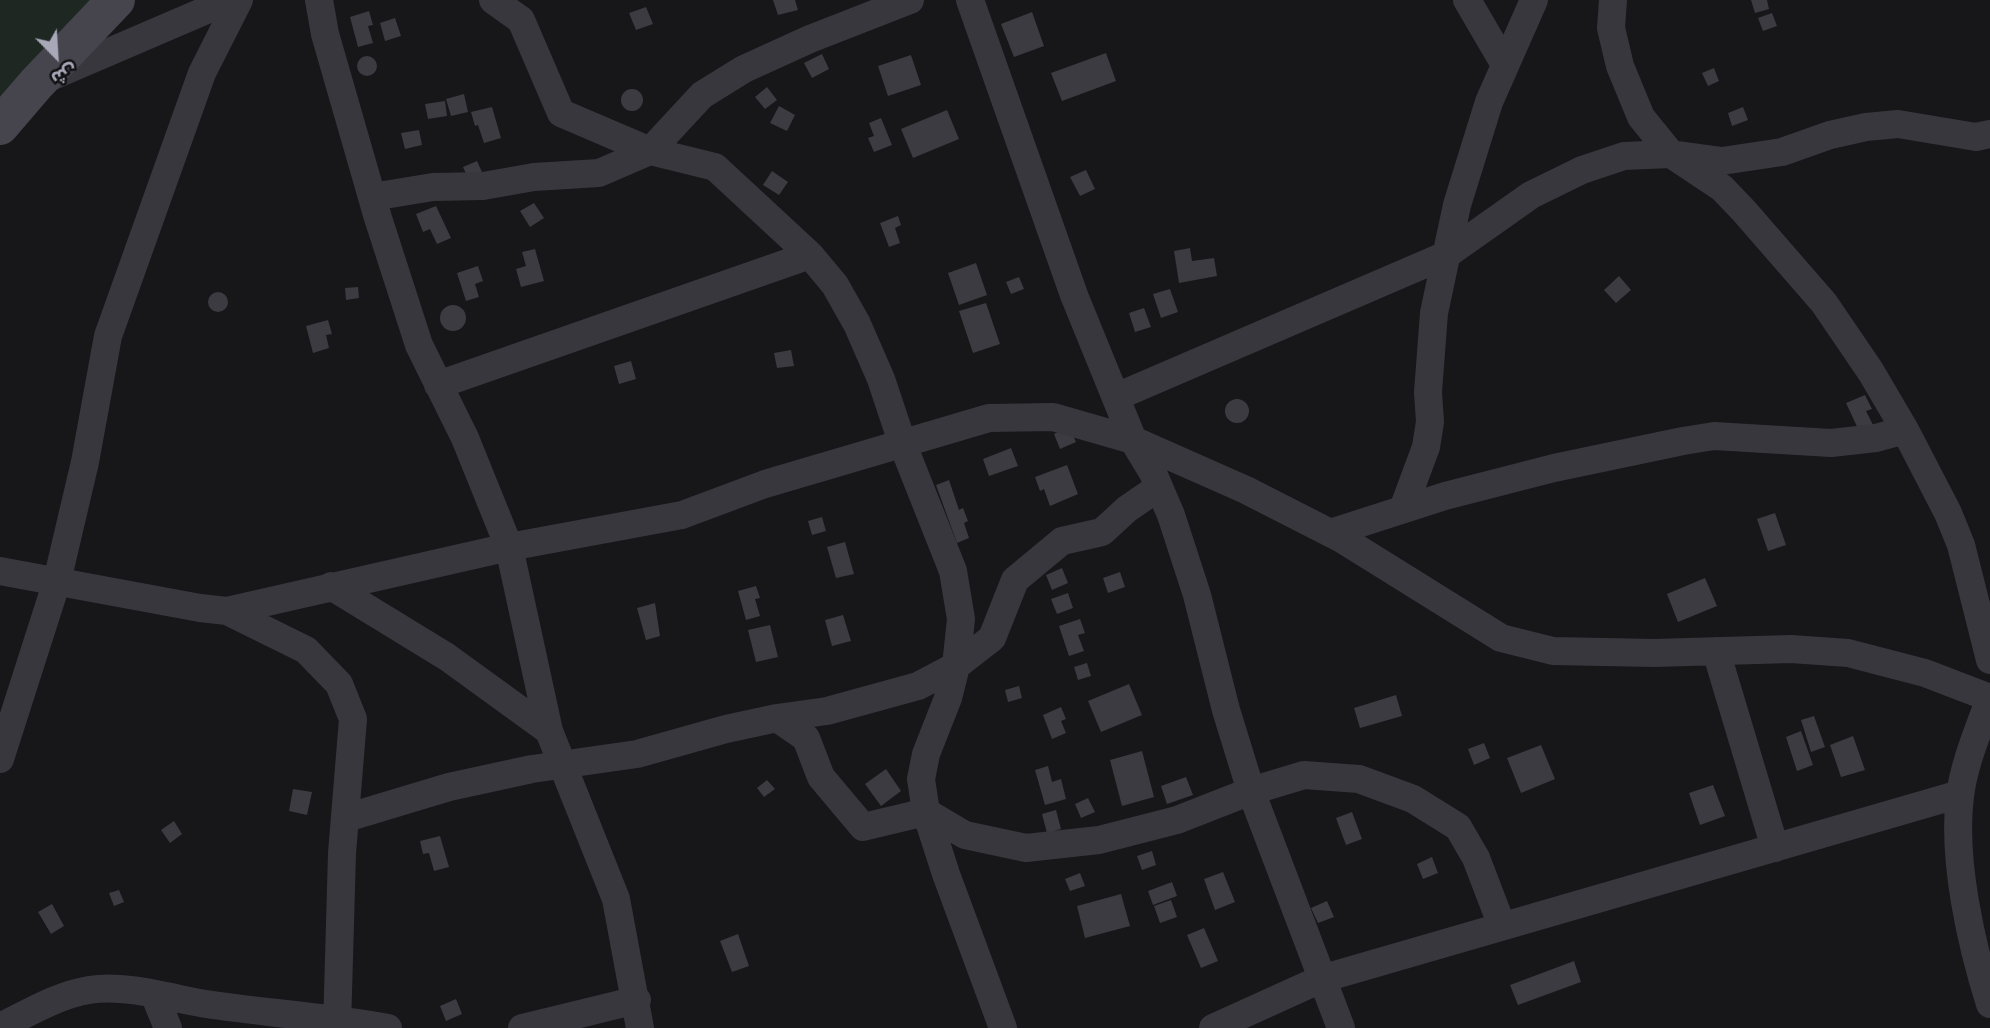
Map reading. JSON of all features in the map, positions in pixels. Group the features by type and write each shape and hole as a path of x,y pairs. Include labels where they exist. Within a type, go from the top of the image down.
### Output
{"street":[{"path":"0,126 116,0"},
{"path":"36,84 230,0"},
{"path":"0,759 57,581 85,462 107,337 202,73 239,0"},
{"path":"319,0 372,197 419,345 465,438 509,547 549,731 616,899 637,1000 640,1028"},
{"path":"493,0 520,20 561,113 650,151 715,167 810,255 835,285 857,324 881,379 902,445 953,571 961,619 956,666 948,698 926,754 921,779 926,812 946,874 1003,1028"},
{"path":"372,197 433,187 484,186 534,177 599,173 650,151 702,95 744,69 810,39 910,0"},
{"path":"970,0 1074,295 1133,440 1171,515 1197,595 1226,710 1251,791 1341,1028"},
{"path":"1467,0 1505,65"},
{"path":"1403,509 1426,447 1430,422 1428,392 1434,313 1457,205 1489,102 1534,0"},
{"path":"1613,0 1611,28 1620,66 1641,117 1671,154 1722,188 1824,303 1871,372 1905,430 1948,513 1961,545 1990,660"},
{"path":"1116,397 1446,255 1531,195 1582,170 1624,156 1671,154 1722,161 1782,152 1830,135 1866,127 1898,124 1976,137 1990,134"},
{"path":"438,385 810,255"},
{"path":"227,611 509,547 682,515 765,484 989,418 1053,417 1133,440 1246,490 1330,533 1501,638 1553,651 1791,649 1847,653 1925,673 1990,698 1980,751 1960,794 1957,839 1975,957 1990,1004"},
{"path":"1330,533 1403,509 1554,468 1714,436 1831,443 1876,438 1905,430"},
{"path":"346,818 449,787 532,769 637,754 726,729 827,711 918,686 956,666 992,638 1014,580 1062,541 1102,532 1127,509 1159,487"},
{"path":"0,571 227,611 306,650 339,684 353,719 342,853 337,1023"},
{"path":"331,586 447,657 549,731"},
{"path":"1716,651 1775,848"},
{"path":"777,718 806,738 821,777 863,827 926,812 965,835 1026,848 1099,840 1177,820 1251,791 1304,775 1359,779 1413,799 1458,827 1476,858 1502,926"},
{"path":"1213,1028 1321,979 1960,794"},
{"path":"0,1027 48,1003 90,989 132,990 207,1004 388,1028"},
{"path":"155,994 168,1028"},
{"path":"522,1028 637,1000"}],"shaded area":[{"path":"0,0 107,0 0,117"}],"building":[{"path":"773,0 795,0 798,10 778,15"},
{"path":"1751,0 1767,0 1769,9 1755,13"},
{"path":"646,7 653,24 636,30 629,13"},
{"path":"369,11 373,25 368,26 373,43 358,47 350,17"},
{"path":"1032,12 1044,46 1014,57 1001,24"},
{"path":"1772,13 1777,26 1763,31 1758,18"},
{"path":"395,18 401,36 385,41 380,23"},
{"path":"1106,53 1116,81 1062,101 1051,73"},
{"path":"822,54 829,69 812,78 804,63"},
{"path":"911,55 921,85 888,96 878,66"},
{"path":"367,56 374,59 377,66 374,73 367,76 360,73 357,66 360,59"},
{"path":"1714,68 1719,81 1708,86 1702,73"},
{"path":"767,87 777,100 765,109 755,97"},
{"path":"628,89 636,89 643,96 643,104 636,111 628,111 621,104 621,96"},
{"path":"464,94 468,112 451,116 446,99"},
{"path":"445,101 447,116 428,119 425,104"},
{"path":"779,106 795,115 787,131 770,123"},
{"path":"492,107 501,138 484,143 471,112"},
{"path":"1743,107 1748,120 1732,126 1728,113"},
{"path":"947,110 959,139 913,158 901,129"},
{"path":"881,118 892,145 874,152 868,138 874,136 869,123"},
{"path":"419,130 422,145 405,149 401,133"},
{"path":"477,161 482,172 468,178 463,167"},
{"path":"1086,170 1095,189 1080,196 1070,177"},
{"path":"772,171 788,182 779,195 763,185"},
{"path":"534,203 544,218 530,227 520,211"},
{"path":"436,206 451,238 437,244 430,229 423,232 416,214"},
{"path":"898,216 901,225 895,228 900,243 889,247 880,223"},
{"path":"1190,248 1192,261 1214,258 1217,276 1179,283 1174,251"},
{"path":"535,249 544,281 521,287 516,269 526,266 522,252"},
{"path":"976,263 987,295 959,305 948,273"},
{"path":"478,266 483,281 475,284 479,297 466,301 457,273"},
{"path":"1619,276 1631,290 1616,303 1604,290"},
{"path":"1019,277 1024,289 1011,294 1006,282"},
{"path":"358,287 359,298 346,300 345,288"},
{"path":"1170,289 1178,312 1161,318 1153,294"},
{"path":"214,292 222,292 228,302 222,312 214,312 208,306 208,298"},
{"path":"986,303 1000,344 973,353 959,311"},
{"path":"453,305 462,309 466,318 462,327 453,331 444,327 440,318 444,309"},
{"path":"1144,308 1151,327 1135,332 1129,313"},
{"path":"328,320 332,334 326,335 329,348 313,353 306,326"},
{"path":"791,350 794,366 777,368 774,353"},
{"path":"631,361 636,379 619,384 614,366"},
{"path":"1865,395 1872,409 1866,411 1874,427 1860,433 1846,403"},
{"path":"1237,399 1245,403 1249,411 1245,419 1237,423 1229,419 1225,411 1229,403"},
{"path":"1069,427 1076,442 1060,449 1054,434"},
{"path":"1011,448 1018,466 989,476 983,459"},
{"path":"1067,465 1078,494 1050,506 1044,489 1040,491 1035,477"},
{"path":"949,480 959,510 963,508 968,521 964,523 969,538 957,543 936,485"},
{"path":"1775,513 1786,545 1768,551 1757,519"},
{"path":"822,517 826,531 812,535 808,521"},
{"path":"845,542 854,574 836,578 827,547"},
{"path":"1062,568 1068,583 1052,590 1046,575"},
{"path":"1120,572 1125,587 1108,593 1103,578"},
{"path":"1705,578 1717,606 1678,622 1667,594"},
{"path":"756,586 760,598 755,599 760,616 746,620 738,591"},
{"path":"1068,593 1073,608 1057,614 1051,599"},
{"path":"655,603 660,636 646,640 637,608"},
{"path":"843,615 851,641 832,646 825,620"},
{"path":"1080,619 1085,633 1078,635 1084,651 1069,656 1059,626"},
{"path":"770,625 778,657 756,662 748,630"},
{"path":"1087,663 1091,676 1078,680 1074,667"},
{"path":"1129,684 1142,715 1101,732 1088,701"},
{"path":"1019,686 1022,698 1008,702 1005,690"},
{"path":"1396,695 1402,716 1360,728 1354,708"},
{"path":"1061,707 1066,719 1061,721 1066,733 1052,739 1043,715"},
{"path":"1814,716 1825,747 1811,752 1801,720"},
{"path":"1801,731 1813,765 1797,771 1786,737"},
{"path":"1853,736 1865,770 1841,777 1830,745"},
{"path":"1484,743 1490,758 1474,765 1468,749"},
{"path":"1541,745 1555,779 1521,793 1507,758"},
{"path":"1142,751 1154,797 1122,806 1110,760"},
{"path":"1048,766 1052,782 1061,779 1066,799 1045,805 1035,770"},
{"path":"886,769 901,791 881,806 865,784"},
{"path":"1186,777 1193,795 1167,804 1161,786"},
{"path":"767,780 775,789 764,797 757,788"},
{"path":"1713,785 1725,816 1700,825 1689,793"},
{"path":"293,789 312,792 307,815 289,811"},
{"path":"1088,798 1095,812 1081,818 1075,804"},
{"path":"1056,810 1061,829 1047,833 1042,814"},
{"path":"1352,812 1362,839 1346,845 1336,818"},
{"path":"174,821 182,834 170,843 161,830"},
{"path":"440,836 449,867 434,871 429,853 423,854 420,841"},
{"path":"1152,851 1156,865 1142,870 1137,856"},
{"path":"1432,857 1438,873 1423,879 1417,864"},
{"path":"1223,872 1235,902 1215,910 1204,879"},
{"path":"1080,873 1085,886 1070,891 1065,879"},
{"path":"1172,882 1177,896 1153,905 1148,891"},
{"path":"119,890 124,902 114,906 109,893"},
{"path":"1121,894 1130,926 1085,938 1077,906"},
{"path":"1171,900 1177,917 1160,923 1154,906"},
{"path":"1327,901 1334,917 1318,923 1311,908"},
{"path":"52,904 64,926 51,934 38,912"},
{"path":"1204,928 1218,961 1201,968 1187,935"},
{"path":"738,934 749,966 732,972 720,941"},
{"path":"1574,961 1581,982 1518,1005 1510,985"},
{"path":"456,999 462,1014 446,1021 440,1006"}]}
